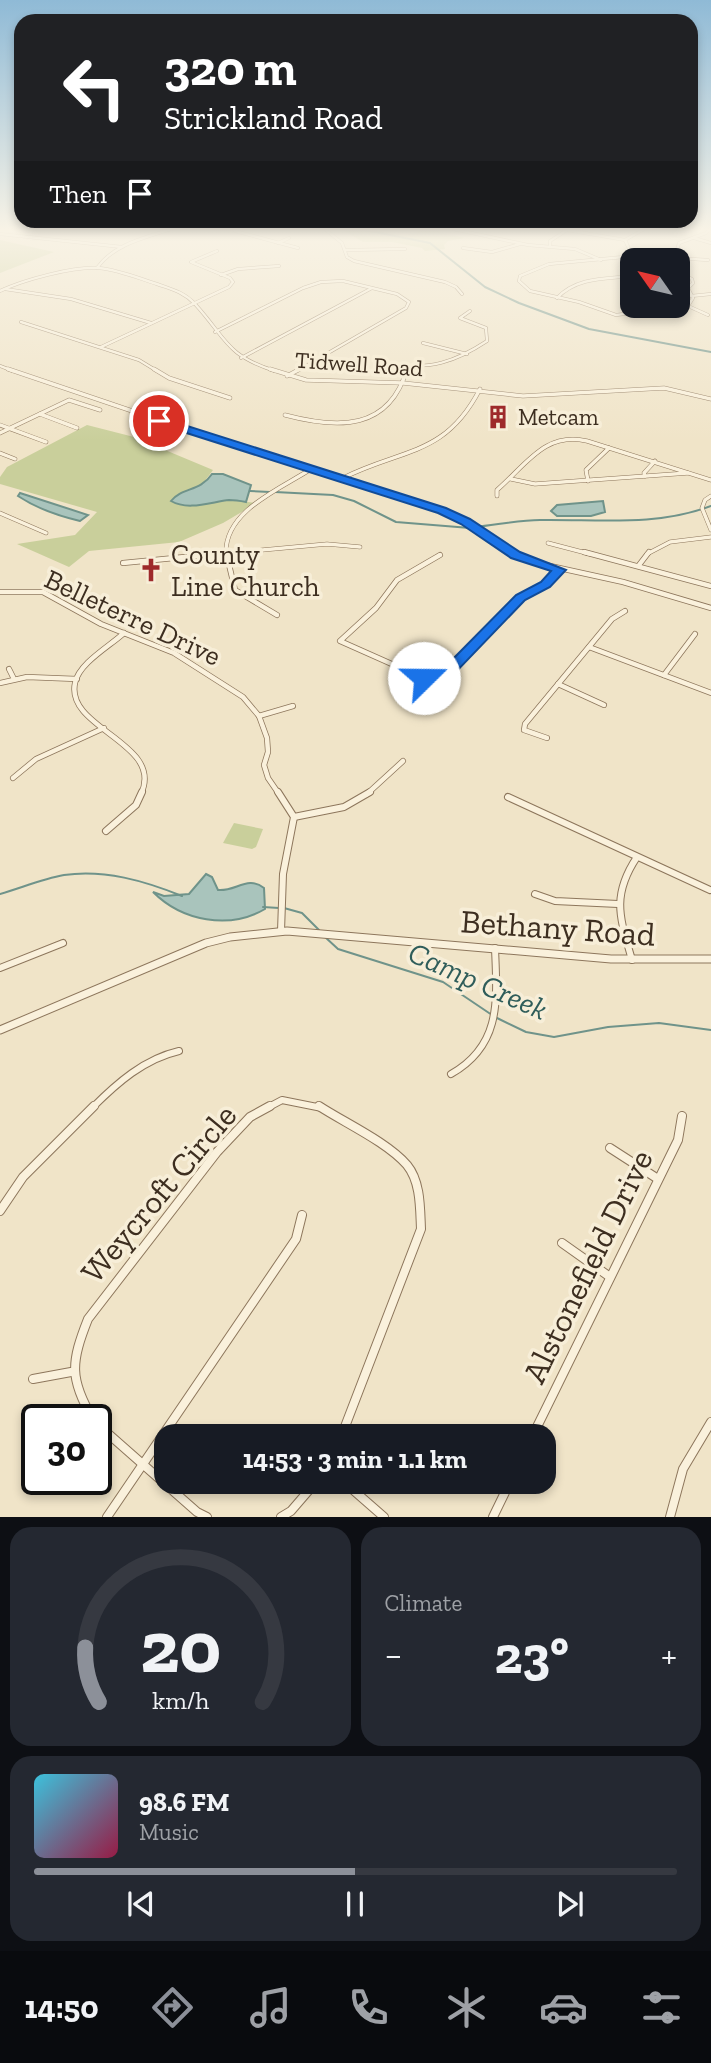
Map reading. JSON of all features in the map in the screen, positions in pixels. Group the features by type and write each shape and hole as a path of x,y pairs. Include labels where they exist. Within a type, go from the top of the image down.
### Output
{"street":[{"path":"74,300 151,323"},
{"name":"Tidwell Road","path":"190,300 215,332 241,358 287,376 317,382 403,383 480,389 523,396 664,388 711,399"},
{"path":"101,347 201,300"},
{"path":"215,332 281,300"},
{"path":"241,358 350,300"},
{"path":"287,376 409,305 408,300"},
{"path":"567,300 620,314"},
{"path":"690,307 708,315"},
{"path":"392,364 408,367 453,363 467,354 489,338 486,328 460,318 470,312"},
{"path":"21,322 148,364 169,378 229,398"},
{"path":"423,343 467,354"},
{"path":"0,366 193,432 449,513 516,555 559,570 623,582 711,608"},
{"path":"285,415 323,425 352,423 381,410 399,393 408,367"},
{"path":"343,478 364,467 422,450 439,439 456,423 480,389"},
{"path":"0,433 69,400 100,411"},
{"path":"40,414 77,428"},
{"path":"0,425 46,443"},
{"path":"497,496 497,490 545,448 560,439 577,439 694,472 711,480"},
{"path":"588,481 586,470 609,448"},
{"path":"0,453 15,459"},
{"path":"645,476 644,473 655,461"},
{"path":"277,615 235,590 226,536 230,527 311,469"},
{"path":"510,479 533,485 694,472"},
{"path":"711,496 702,507 711,530"},
{"path":"0,513 46,533"},
{"path":"639,565 648,552 659,546 675,541 711,537"},
{"path":"548,542 711,586"},
{"path":"122,563 327,544 360,547"},
{"path":"440,555 397,580 376,608 340,641 418,676 440,677 450,670 520,597 546,584 559,570"},
{"name":"Belleterre Drive","path":"0,591 43,592 76,612 174,653 243,697 259,716"},
{"path":"548,738 524,730 525,724 612,619 625,611"},
{"path":"106,831 135,809 145,794 146,787 138,762 83,711 76,702 74,692 77,679 124,634"},
{"path":"664,675 695,634"},
{"path":"589,647 711,693"},
{"path":"9,669 13,679"},
{"path":"0,684 13,679 43,677 77,679"},
{"path":"558,684 594,698 604,705"},
{"path":"282,931 283,859 294,817 268,778 264,765 268,752 267,738 259,716 293,706"},
{"path":"13,778 36,759 104,728"},
{"path":"294,817 336,811 357,804 403,761"},
{"path":"508,797 710,890"},
{"path":"632,960 618,904 623,879 637,857"},
{"path":"535,894 565,902 618,904"},
{"name":"Bethany Road","path":"0,1030 197,946 230,937 282,931 346,934 632,960 711,958"},
{"path":"0,968 63,943"},
{"path":"451,1074 469,1067 484,1049 494,1025 495,948"},
{"path":"0,1211 23,1177 103,1097 135,1070 158,1056 179,1051"},
{"name":"Weycroft Circle","path":"71,1372 76,1348 88,1319 218,1152 250,1117 282,1100 319,1106 380,1144 408,1166 420,1197 421,1229 346,1424"},
{"name":"Alstonefield Drive","path":"538,1424 678,1140 682,1116"},
{"path":"610,1148 658,1179"},
{"path":"107,1517 296,1239 302,1215"},
{"path":"562,1243 610,1277"},
{"path":"33,1379 71,1372 84,1404"},
{"path":"670,1517 683,1469 711,1422"},
{"path":"112,1437 197,1513 206,1517"},
{"path":"281,1517 291,1511 306,1494"},
{"path":"358,1494 384,1517"},
{"path":"493,1517 504,1494"}],"green space":[{"path":"87,425 134,437 213,470 204,482 201,492 223,499 257,503 223,523 179,542 89,551 69,567 17,544 75,535 97,512 0,484 0,477 7,467"},
{"path":"234,823 263,829 256,847 252,849 223,843"}],"water":[{"path":"212,474 223,474 251,485 246,502 229,500 192,506 171,501 180,493 202,484"},
{"path":"20,493 88,515 80,521 56,514 18,496"},
{"path":"603,501 605,512 591,516 557,516 551,511 557,505"},
{"path":"206,874 212,877 218,890 247,883 258,884 264,888 265,909 236,919 206,919 178,910 153,892 164,896 189,894"}],"waterway":[{"path":"512,300 589,329 711,352"},
{"path":"250,491 270,492"},
{"path":"275,492 333,495 354,501 396,522 470,528"},
{"path":"475,527 532,520 648,519 690,513 711,506"},
{"name":"Camp Creek","path":"0,894 64,875 94,874 139,881 182,896"},
{"name":"Camp Creek","path":"263,907 279,908"},
{"name":"Camp Creek","path":"284,908 302,913 319,930"},
{"name":"Camp Creek","path":"325,937 338,949 443,982 492,1015"},
{"name":"Camp Creek","path":"497,1018 526,1032 554,1037 608,1027 659,1023 711,1030"}],"place":[{"name":"Metcam","path":"498,417"},
{"name":"County Line Church","path":"151,570"}],"route":[{"path":"159,421 442,510 465,521 516,555 559,570 546,584 520,597 447,673 437,678 424,678"}]}
